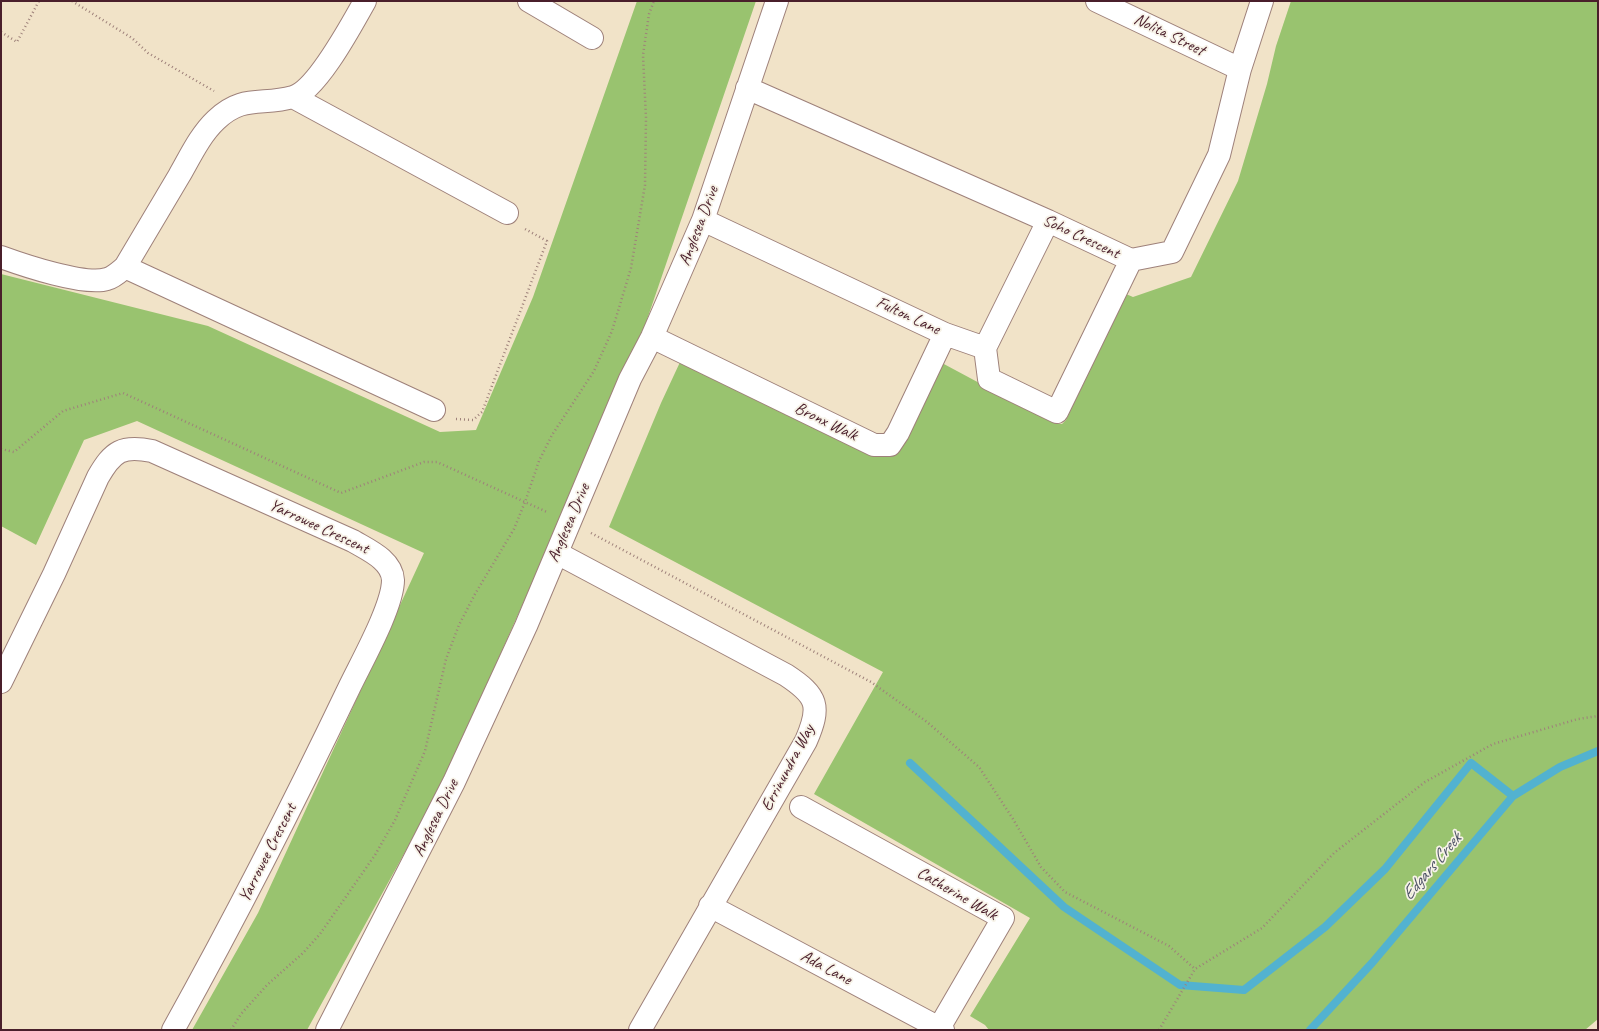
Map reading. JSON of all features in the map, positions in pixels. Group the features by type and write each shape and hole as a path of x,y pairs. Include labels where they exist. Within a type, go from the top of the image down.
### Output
{"street":[{"path":"529,1 592,38"},
{"name":"Anglesea Drive","path":"327,1030 454,782 526,626 612,419 652,337 704,220 777,1"},
{"name":"Nolita Street","path":"1097,1 1240,69"},
{"name":"Soho Crescent","path":"747,88 1048,220 1131,260 1172,252 1219,155 1240,69 1262,1"},
{"path":"1,257 64,276 89,280 105,280 117,274 125,268 200,140 216,120 237,104 293,97 303,92 314,80 357,4"},
{"path":"293,97 507,213"},
{"name":"Fulton Lane","path":"704,220 945,334 985,348"},
{"path":"1048,220 985,348 988,379 1056,412 1131,260"},
{"path":"125,268 434,410"},
{"name":"Bronx Walk","path":"652,337 874,445 890,445 898,433 945,334"},
{"name":"Yarrowee Crescent","path":"1,682 54,574 98,477 106,463 113,455 122,450 137,448 152,451 353,542 375,554 388,565 393,579 386,609 322,746 272,847 173,1030"},
{"name":"Errinundra Way","path":"557,553 786,675 810,694 814,703 815,714 806,741 640,1030"},
{"name":"Catherine Walk","path":"801,807 1003,918 941,1029"},
{"name":"Ada Lane","path":"710,906 941,1029"}],"path":[{"path":"1,32 17,42 39,1"},
{"path":"72,1 132,38 148,53 237,104"},
{"path":"231,1030 241,1014 267,985 303,953 320,934 375,855 395,820 425,751 446,659 459,625 475,594 514,529 526,502 539,461 552,435 594,371 609,338 631,268 645,185 646,118 643,55 649,14 654,1"},
{"path":"434,410 436,418 463,420 473,420 482,412 547,241 513,222 507,213"},
{"path":"1,449 14,452 63,411 123,393 341,493 424,462 437,462 570,523 871,682 921,718 979,767 1013,819 1041,867 1065,892 1169,946 1195,969"},
{"path":"1159,1030 1195,969 1262,928 1334,853 1426,782 1493,744 1578,719 1598,716"}],"green space":[{"path":"637,1 756,1 639,343 443,783 307,1030 192,1030 258,913 424,553 137,421 84,440 36,545 1,526 1,274 208,326 440,432 476,430 533,297"},
{"path":"1291,1 1598,1 1598,1019 1585,1030 989,1030 985,1025 970,1016 1030,918 814,794 883,672 609,527 661,403 681,360 872,454 897,454 942,363 1054,423 1062,424 1066,420 1126,294 1133,297 1191,277 1238,181 1267,84 1276,46"}],"waterway":[{"name":"Edgars Creek","path":"1310,1030 1372,963 1513,796 1560,767 1598,751"},
{"path":"910,763 1064,907 1180,985 1244,990 1325,927 1385,869 1471,763 1513,796"}]}
